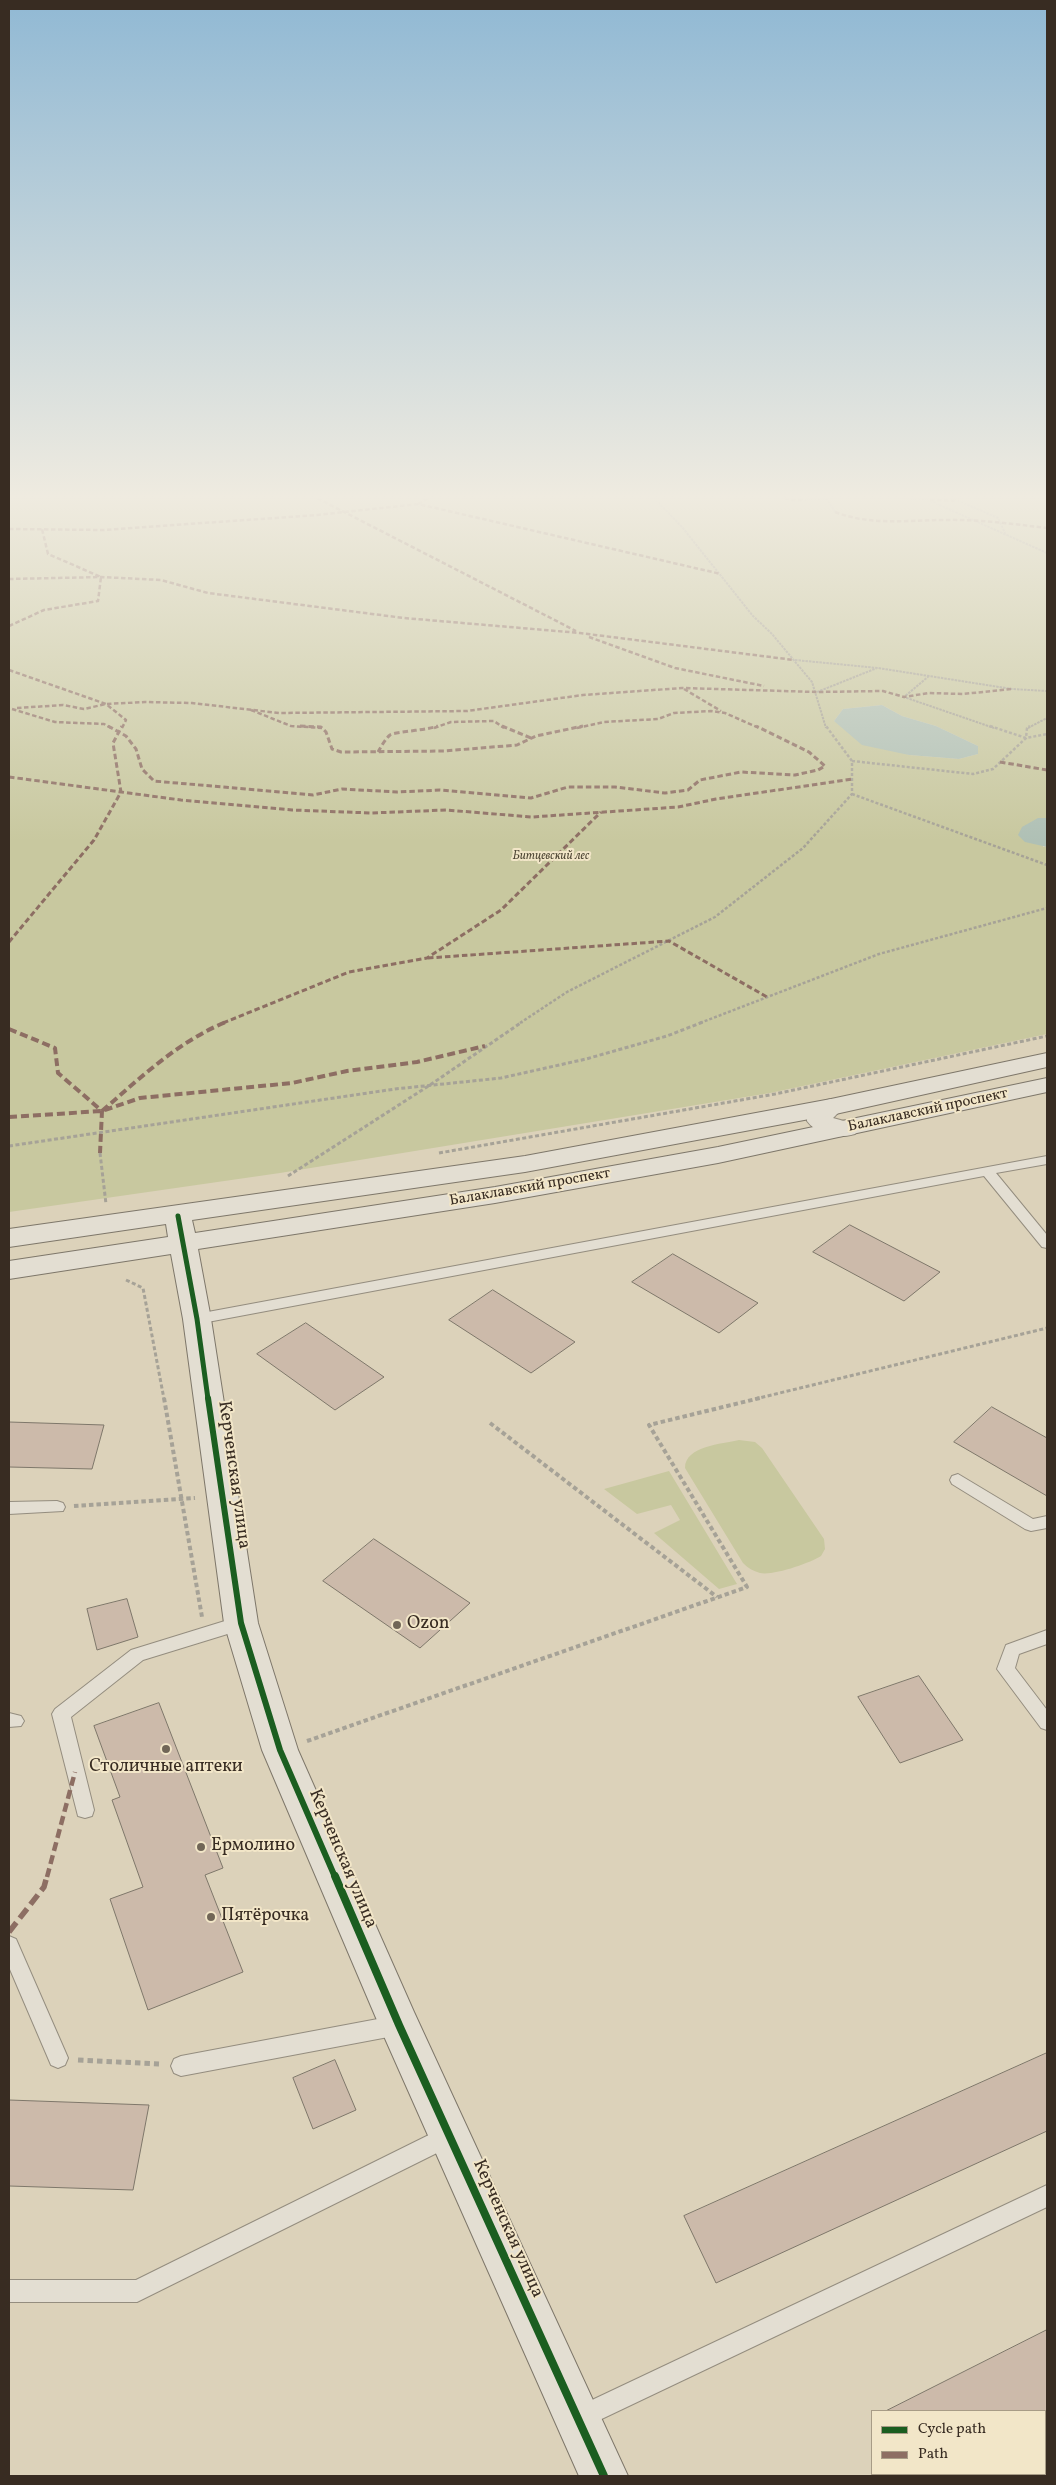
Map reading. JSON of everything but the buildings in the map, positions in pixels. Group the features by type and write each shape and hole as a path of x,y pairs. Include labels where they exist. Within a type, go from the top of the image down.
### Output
{"main road":[{"name":"Балаклавский проспект","path":"9,1238 178,1216 524,1164 831,1107 1047,1060"},
{"name":"Балаклавский проспект","path":"9,1270 495,1195 846,1129 1047,1084"},
{"path":"831,1107 820,1113 820,1121 831,1128 846,1129"},
{"name":"Керченская улица","path":"178,1216 197,1319 221,1496 241,1623 280,1750 399,2025 604,2476"}],"lane":[{"path":"197,1319 1047,1160"},
{"path":"988,1171 1047,1244"},
{"path":"958,1480 1032,1525 1047,1522"},
{"path":"9,1508 57,1507"},
{"path":"85,1810 61,1714 137,1655 204,1632 241,1623"},
{"path":"1047,1637 1012,1650 1006,1670 1047,1723"},
{"path":"9,1945 58,2058"},
{"path":"181,2066 399,2025"},
{"path":"9,2291 137,2291 450,2136"},
{"path":"578,2419 1047,2196"}],"path":[{"path":"279,1181 430,1085 567,992 715,917 803,848 852,794 852,761 827,731 817,692 812,682 749,611"},
{"path":"794,660 878,668 1012,689 1047,691"},
{"path":"817,692 878,668"},
{"path":"929,676 904,697 1026,738 1047,734"},
{"path":"852,761 973,774 994,769 1026,738 1027,728 1047,718"},
{"path":"852,794 1047,865"},
{"path":"9,1146 430,1085 501,1078 586,1059 668,1036 879,954 1047,908"},
{"path":"435,1154 775,1094 1047,1036"},
{"path":"100,1153 106,1209"},
{"path":"126,1280 143,1288 183,1498 204,1632"},
{"path":"280,1750 747,1587 649,1425 1047,1328"},
{"path":"490,1423 718,1598"},
{"path":"57,1507 221,1496"},
{"path":"58,2058 181,2066"}],"green space":[{"name":"Битцевский лес","path":"9,611 1047,611 1047,818 1038,818 1043,847 1047,847 1047,1034 770,1093 280,1173 9,1212","holes":["882,705 902,716 936,726 978,746 978,754 959,759 909,755 834,721 843,709"]},
{"path":"739,1440 755,1442 762,1448 824,1539 825,1549 821,1556 809,1562 773,1573 760,1573 743,1563 685,1468 691,1455 698,1451 706,1447"},
{"path":"669,1471 737,1584 719,1589 654,1533 680,1520 671,1505 637,1514 604,1489"}],"shaded area":[{"path":"882,705 902,716 936,726 978,746 978,754 959,759 909,755 862,745 834,721 843,709"},
{"path":"1038,818 1047,818 1047,847 1025,842 1018,835 1022,827"}],"marked path":[{"path":"9,626 42,611"},
{"path":"349,611 404,618 580,633 794,660"},
{"path":"537,611 576,631"},
{"path":"589,637 675,668 764,686"},
{"path":"9,670 106,704 126,720 113,743 121,792 94,840 9,942"},
{"path":"17,708 63,705 84,709 106,704 145,702 192,703 279,713 467,711 583,695 682,688 817,692 883,691 904,697 929,693 963,694 1012,689"},
{"path":"684,689 721,711"},
{"path":"12,709 55,722 104,724 126,736 136,749 142,769 154,781 313,795 342,789 397,792 440,790 531,798 568,787 615,787 665,793 688,790 700,780 741,772 771,772 795,775 818,770 825,766 819,759 795,744 725,713 711,711 674,713 658,719 604,722 536,736 517,745 444,751 341,752 332,749 326,732 321,727 291,726 251,710"},
{"path":"378,752 388,736 393,733 424,731 451,722 494,721 510,731 531,738"},
{"path":"1000,762 1047,770"},
{"path":"9,777 181,800 292,810 371,813 446,810 532,817 678,807 716,799 853,779"},
{"path":"102,1111 150,1069 209,1029 349,972 427,958 501,910 601,812"},
{"path":"428,958 669,941 767,997"},
{"path":"9,1029 55,1048 58,1073 102,1111 100,1153"},
{"path":"9,1117 102,1111 140,1098 292,1083 347,1071 417,1062 485,1046"},
{"path":"9,1932 44,1887 75,1772"}],"cycle path":[{"path":"178,1216 197,1319 241,1623 280,1750 399,2025 604,2476"}],"place":[{"name":"Ozon","path":"397,1625"},
{"name":"Столичные аптеки","path":"166,1749"},
{"name":"Ермолино","path":"201,1847"},
{"name":"Пятёрочка","path":"211,1917"}]}
